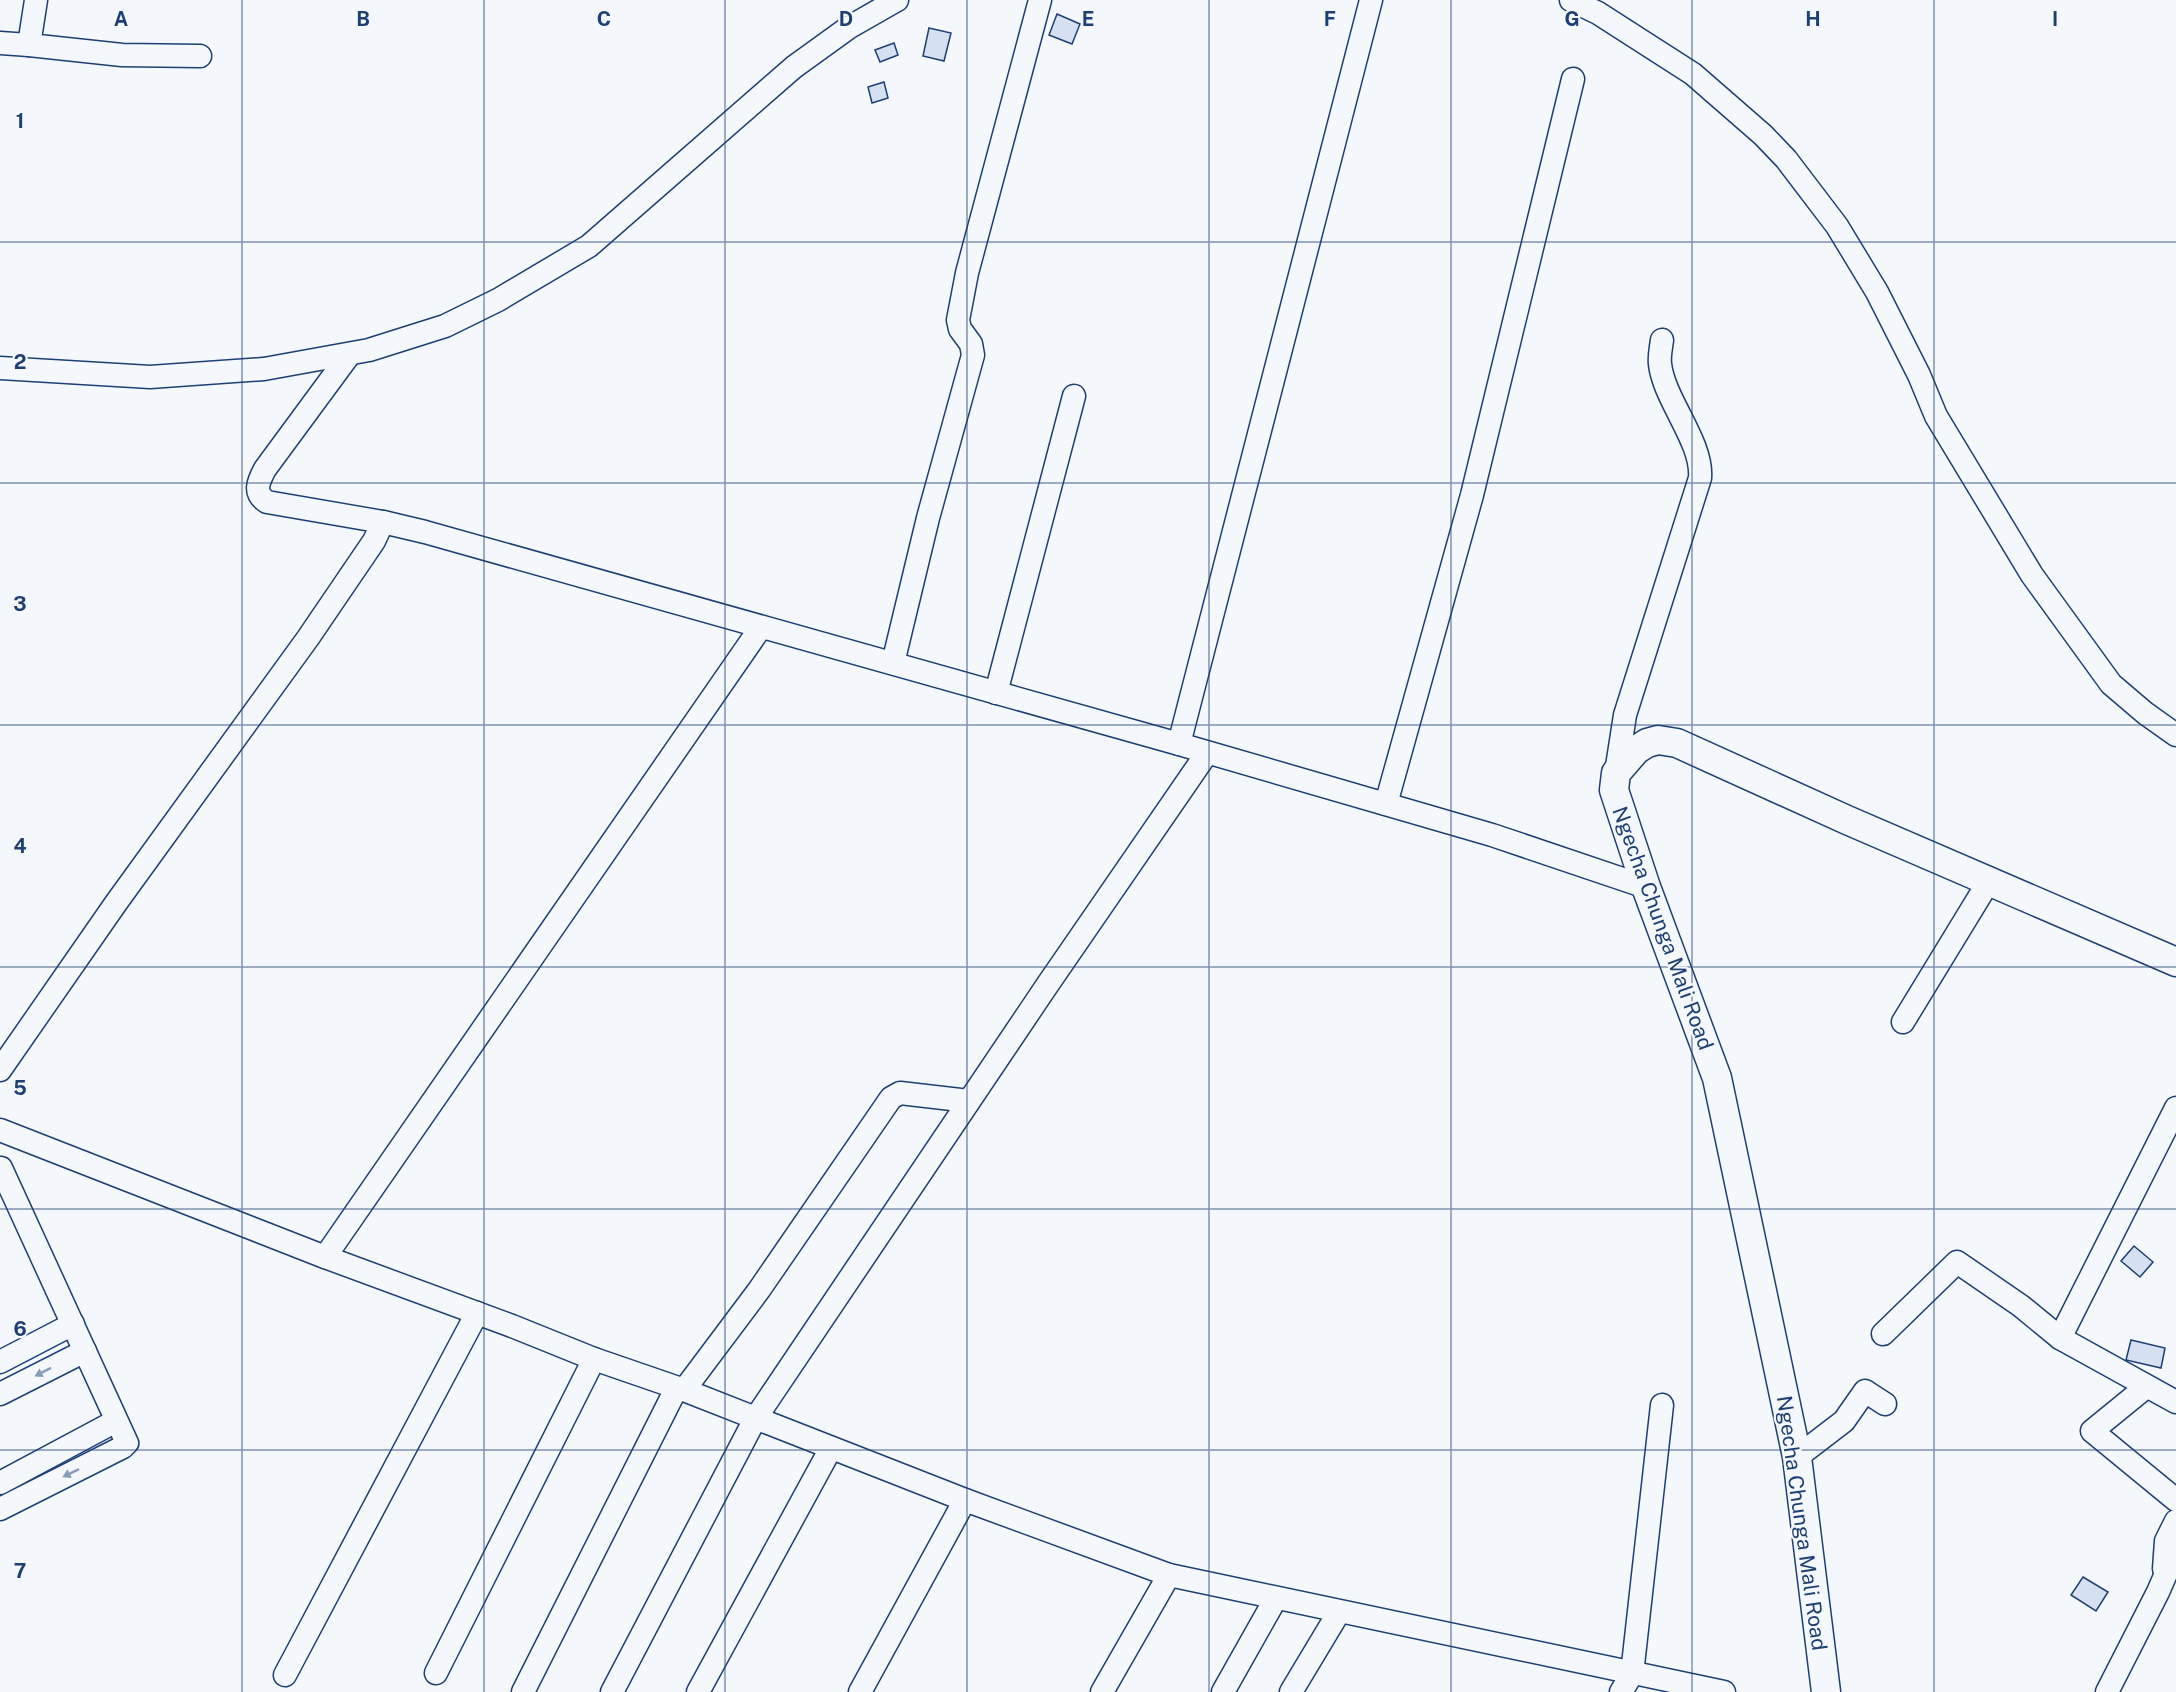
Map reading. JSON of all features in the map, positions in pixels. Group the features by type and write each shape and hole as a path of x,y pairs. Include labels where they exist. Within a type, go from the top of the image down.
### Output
{"main road":[{"path":"1616,773 1636,750 1647,743 1658,740 1677,743 2176,962"},
{"name":"Ngecha Chunga Mali Road","path":"1616,773 1614,790 1646,887 1717,1078 1797,1457 1826,1692"}],"street":[{"path":"29,45 36,0"},
{"path":"0,368 150,377 264,369 349,355 445,326 530,283 589,246 794,68 848,28 897,0"},
{"path":"893,663 928,518 973,355 971,344 960,329 958,320 967,273 1040,0"},
{"path":"1179,744 1371,0"},
{"path":"1571,0 1598,13 1694,74 1763,135 1786,159 1837,226 1877,292 1919,375 1936,416 2032,575 2111,684 2145,713 2176,735"},
{"path":"0,43 122,56 200,56"},
{"path":"1386,804 1472,495 1573,79"},
{"path":"1616,773 1624,715 1700,478 1698,460 1659,363 1662,340"},
{"path":"349,355 258,482 258,492 267,502 425,531 1386,804 1492,835 1646,887"},
{"path":"996,693 1074,396"},
{"path":"0,1070 308,638 374,541 383,522"},
{"path":"325,1257 761,627"},
{"path":"612,1692 755,1419 1207,753"},
{"path":"1903,1023 1989,881"},
{"path":"523,1692 680,1389 759,1290 891,1098 900,1093 969,1101"},
{"path":"2060,1338 2176,1108"},
{"path":"0,1130 325,1257 1169,1575 1339,1612 1626,1683 1724,1692"},
{"path":"0,1509 127,1443 1,1168"},
{"path":"1882,1334 1958,1262 2021,1306 2060,1338 2176,1402"},
{"path":"285,1675 477,1313"},
{"path":"0,1362 74,1324"},
{"path":"0,1394 85,1351"},
{"path":"436,1673 594,1359"},
{"path":"2146,1387 2092,1431 2176,1500"},
{"path":"1797,1457 1845,1421 1865,1391 1885,1404"},
{"path":"1626,1683 1662,1405"},
{"path":"3,1475 116,1420"},
{"path":"698,1692 831,1448"},
{"path":"860,1692 965,1500"},
{"path":"2163,1580 2166,1541 2176,1521"},
{"path":"2107,1692 2176,1551"},
{"path":"1102,1692 1169,1575"},
{"path":"1223,1692 1276,1598"},
{"path":"1291,1692 1339,1612"}],"building":[{"path":"1057,14 1080,24 1072,44 1049,35"},
{"path":"929,28 951,33 944,61 923,56"},
{"path":"894,43 898,55 880,62 875,50"},
{"path":"884,82 888,98 872,103 868,87"},
{"path":"2134,1246 2153,1262 2140,1277 2121,1261"},
{"path":"2131,1340 2165,1348 2161,1368 2126,1360"},
{"path":"2083,1577 2108,1592 2096,1611 2071,1595"}]}
